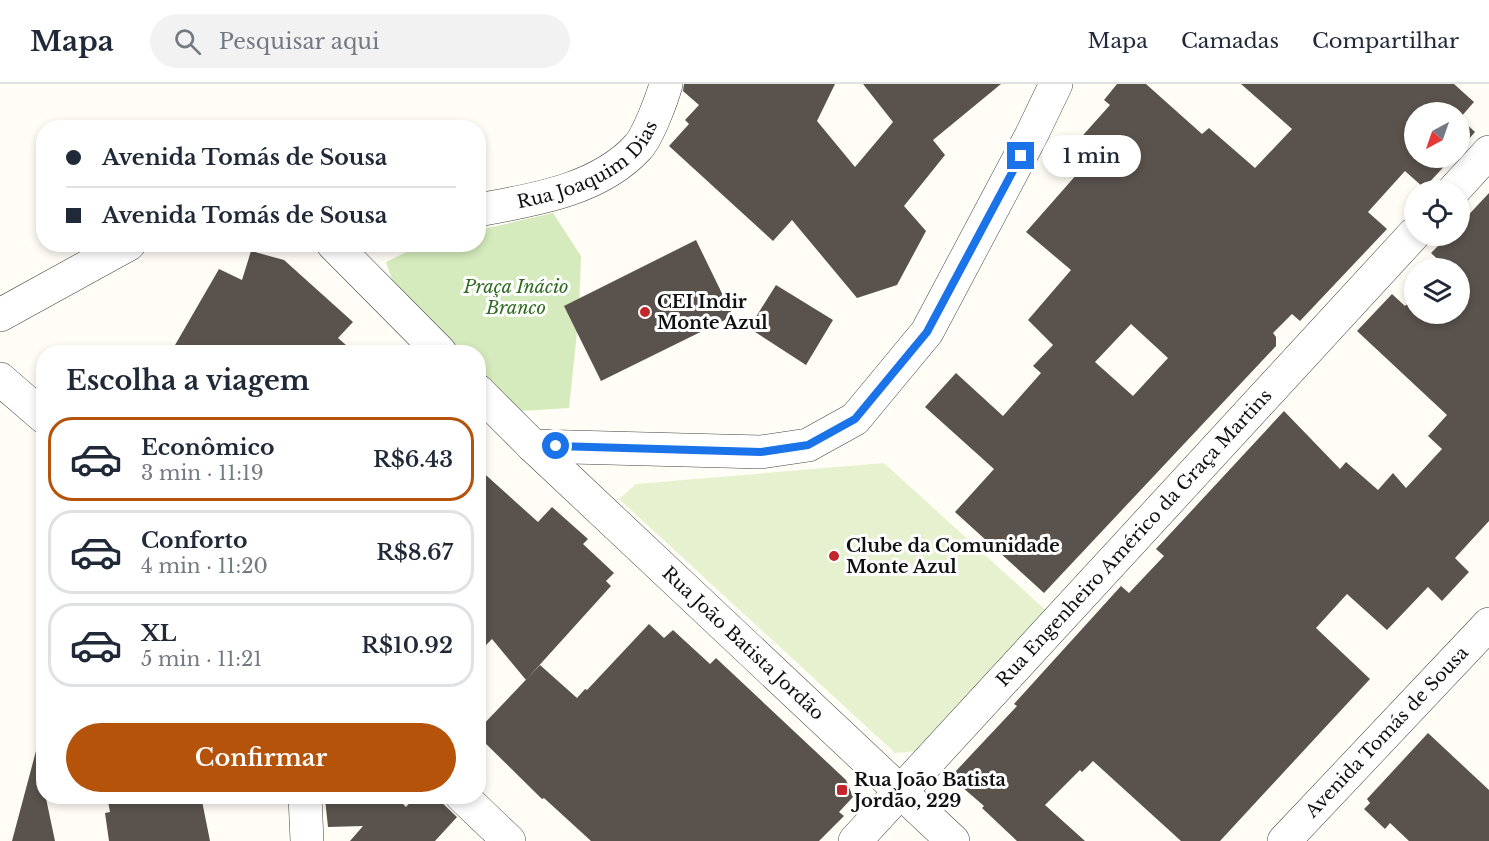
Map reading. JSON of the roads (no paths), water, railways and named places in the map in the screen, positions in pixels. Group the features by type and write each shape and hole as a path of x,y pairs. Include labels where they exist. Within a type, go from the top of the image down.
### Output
{"street":[{"name":"Rua Joaquim Dias","path":"486,208 578,187 612,168 639,146 666,84"},
{"path":"486,399 533,446 761,452 808,445 855,419 927,332 1031,136 1056,84"},
{"path":"1463,180 1489,152"},
{"name":"Rua Engenheiro Américo da Graça Martins","path":"855,841 1404,245"},
{"path":"0,315 114,252"},
{"path":"341,252 433,345"},
{"path":"0,379 36,410"},
{"name":"Rua João Batista Jordão","path":"533,446 953,841"},
{"name":"Avenida Tomás de Sousa","path":"1284,841 1489,624"},
{"path":"305,804 307,841"},
{"path":"470,804 509,841"}],"place":[{"name":"CEI Indir Monte Azul","path":"645,312"},
{"name":"Clube da Comunidade Monte Azul","path":"834,556"},
{"name":"Rua João Batista Jordão, 229","path":"842,790"}],"park label":[{"name":"Praça Inácio Branco","path":"516,297"}]}
